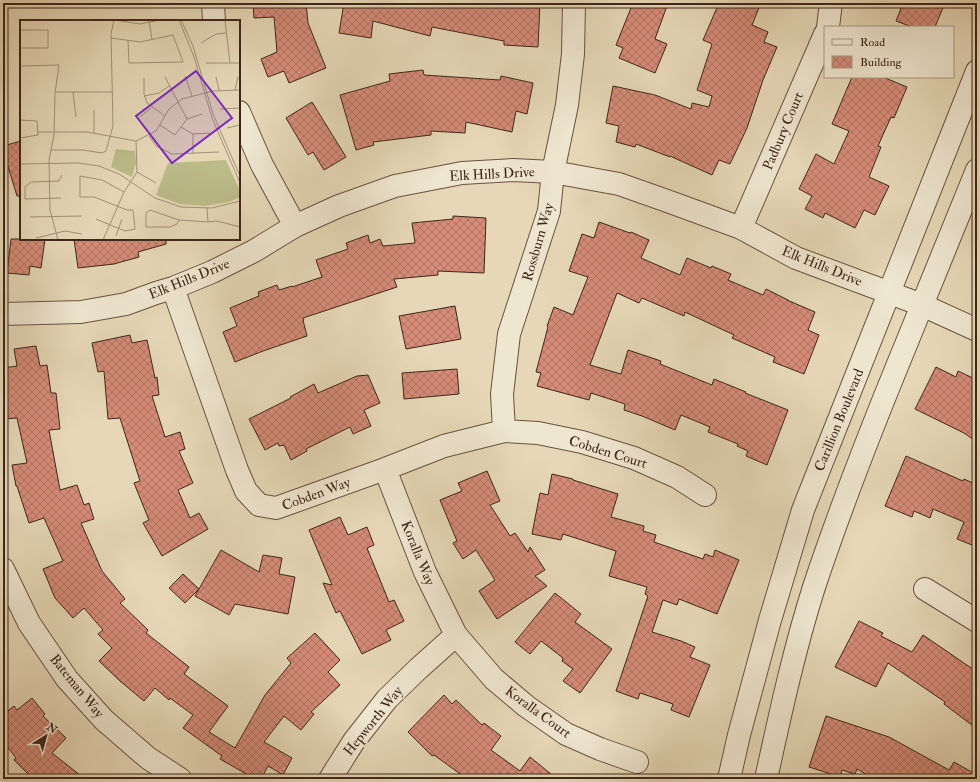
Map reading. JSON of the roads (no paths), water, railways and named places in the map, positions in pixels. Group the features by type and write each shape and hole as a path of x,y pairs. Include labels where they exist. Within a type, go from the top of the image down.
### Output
{"street":[{"path":"213,3 214,20"},
{"name":"Rossburn Way","path":"504,431 502,394 509,334 549,211 552,172 567,106 572,54 574,3"},
{"path":"828,26 831,3"},
{"name":"Padbury Court","path":"742,228 824,36"},
{"name":"Carillion Boulevard","path":"729,779 739,735 770,620 803,510 977,71"},
{"path":"240,114 262,164 295,226"},
{"name":"Elk Hills Drive","path":"3,314 81,312 126,304 173,288 212,272 254,251 295,226 339,206 395,186 462,173 513,170 552,172 619,184 742,228 796,258 922,305 977,330"},
{"path":"766,779 794,661 814,588 844,501 977,170"},
{"name":"Cobden Way","path":"173,288 237,470 246,490 259,505 276,508 444,446 504,431"},
{"name":"Cobden Court","path":"504,431 538,433 582,442 634,458 677,477 705,495"},
{"name":"Koralla Way","path":"385,469 425,572 456,635"},
{"name":"Bateman Way","path":"4,572 29,623 67,679 110,724 148,758 180,779"},
{"path":"925,589 977,621"},
{"name":"Koralla Court","path":"456,635 494,679 526,706 566,734 600,750 637,762"},
{"name":"Hepworth Way","path":"330,779 354,740 387,699 456,635"}]}
